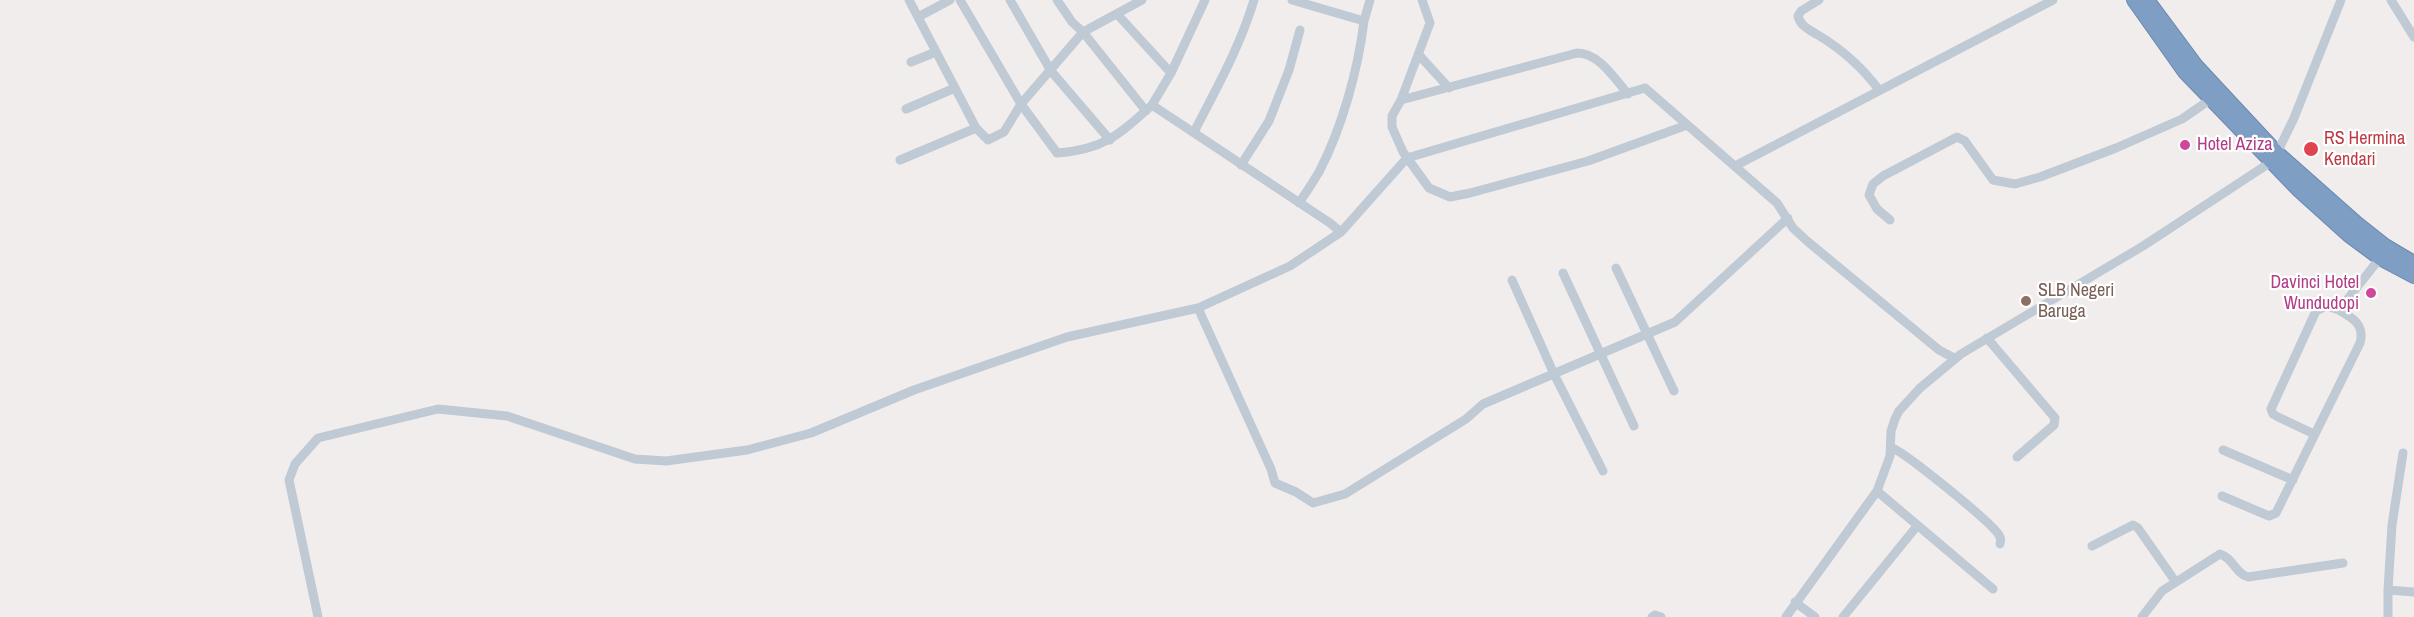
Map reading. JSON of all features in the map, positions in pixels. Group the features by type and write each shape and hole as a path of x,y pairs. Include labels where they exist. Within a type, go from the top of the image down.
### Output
{"highway":[{"path":"2134,0 2185,72 2211,99 2274,158 2349,235 2380,258 2414,276"},
{"path":"2147,0 2196,66 2274,158 2385,246 2414,263"}],"street":[{"path":"909,0 976,128 988,140 1004,132 1021,104 1083,32 1142,0"},
{"path":"918,17 950,0"},
{"path":"960,0 1021,104 1057,153 1080,152 1104,144 1149,108 1171,73 1205,0"},
{"path":"1010,0 1051,71 1110,140"},
{"path":"1057,0 1072,22 1149,108 1194,132 1341,232"},
{"path":"1194,132 1234,53 1248,21 1254,0"},
{"path":"1292,0 1319,3 1364,21"},
{"path":"1299,203 1319,172 1336,131 1360,51 1364,21 1370,0"},
{"path":"1422,0 1430,22 1401,100 1392,116 1392,127 1407,158 1429,188 1450,197 1470,193 1588,161 1688,125"},
{"path":"1819,0 1801,11 1798,16 1799,21 1804,27 1854,60 1879,90"},
{"path":"1735,166 2053,0"},
{"path":"1786,617 1795,602 1864,513 1877,491 1892,448 1891,430 1899,411 1920,388 1954,358 2143,246 2274,158 2294,118 2342,0"},
{"path":"2391,0 2414,37"},
{"path":"1117,14 1171,73"},
{"path":"1241,165 1269,121 1289,70 1300,30"},
{"path":"911,62 936,52"},
{"path":"1401,100 1584,53 1598,61 1628,94"},
{"path":"1419,54 1449,88"},
{"path":"906,109 955,88"},
{"path":"318,617 289,480 295,464 318,438 438,409 507,416 635,459 666,461 747,450 794,439 914,390 1067,337 1198,308 1290,266 1341,232 1407,158 1645,88 1777,203 1793,228 1807,241 1939,350 1954,358"},
{"path":"1890,220 1872,203 1869,195 1873,184 1883,176 1957,137 1965,141 1993,180 2014,184 2040,177 2182,120 2211,99"},
{"path":"900,160 976,128"},
{"path":"1198,308 1271,469 1275,483 1296,492 1313,503 1345,495 1466,419 1483,404 1681,318 1788,218"},
{"path":"2338,310 2380,258"},
{"path":"1616,268 1674,391"},
{"path":"1563,273 1634,426"},
{"path":"1512,280 1554,374 1603,471"},
{"path":"2222,496 2271,516 2276,513 2293,480 2362,334 2357,322 2327,306 2316,311 2271,409 2278,417 2314,434"},
{"path":"1987,338 2055,418 2054,425 2017,457"},
{"path":"1892,448 1914,461 1984,520 1998,534 2000,544"},
{"path":"2223,450 2293,480"},
{"path":"2388,617 2392,525 2403,453"},
{"path":"1877,491 1993,589"},
{"path":"2092,546 2133,525 2138,528 2175,581"},
{"path":"1843,617 1917,526"},
{"path":"2142,617 2156,598 2175,581 2220,554 2228,557 2243,576 2248,577 2343,563"},
{"path":"2388,590 2414,592"},
{"path":"1795,602 1815,617"},
{"path":"1652,617 1655,615 1661,617"}],"place":[{"name":"Hotel Aziza","path":"2185,145"},
{"name":"RS Hermina Kendari","path":"2311,149"},
{"name":"Davinci Hotel Wundudopi","path":"2371,293"},
{"name":"SLB Negeri Baruga","path":"2026,301"}]}
